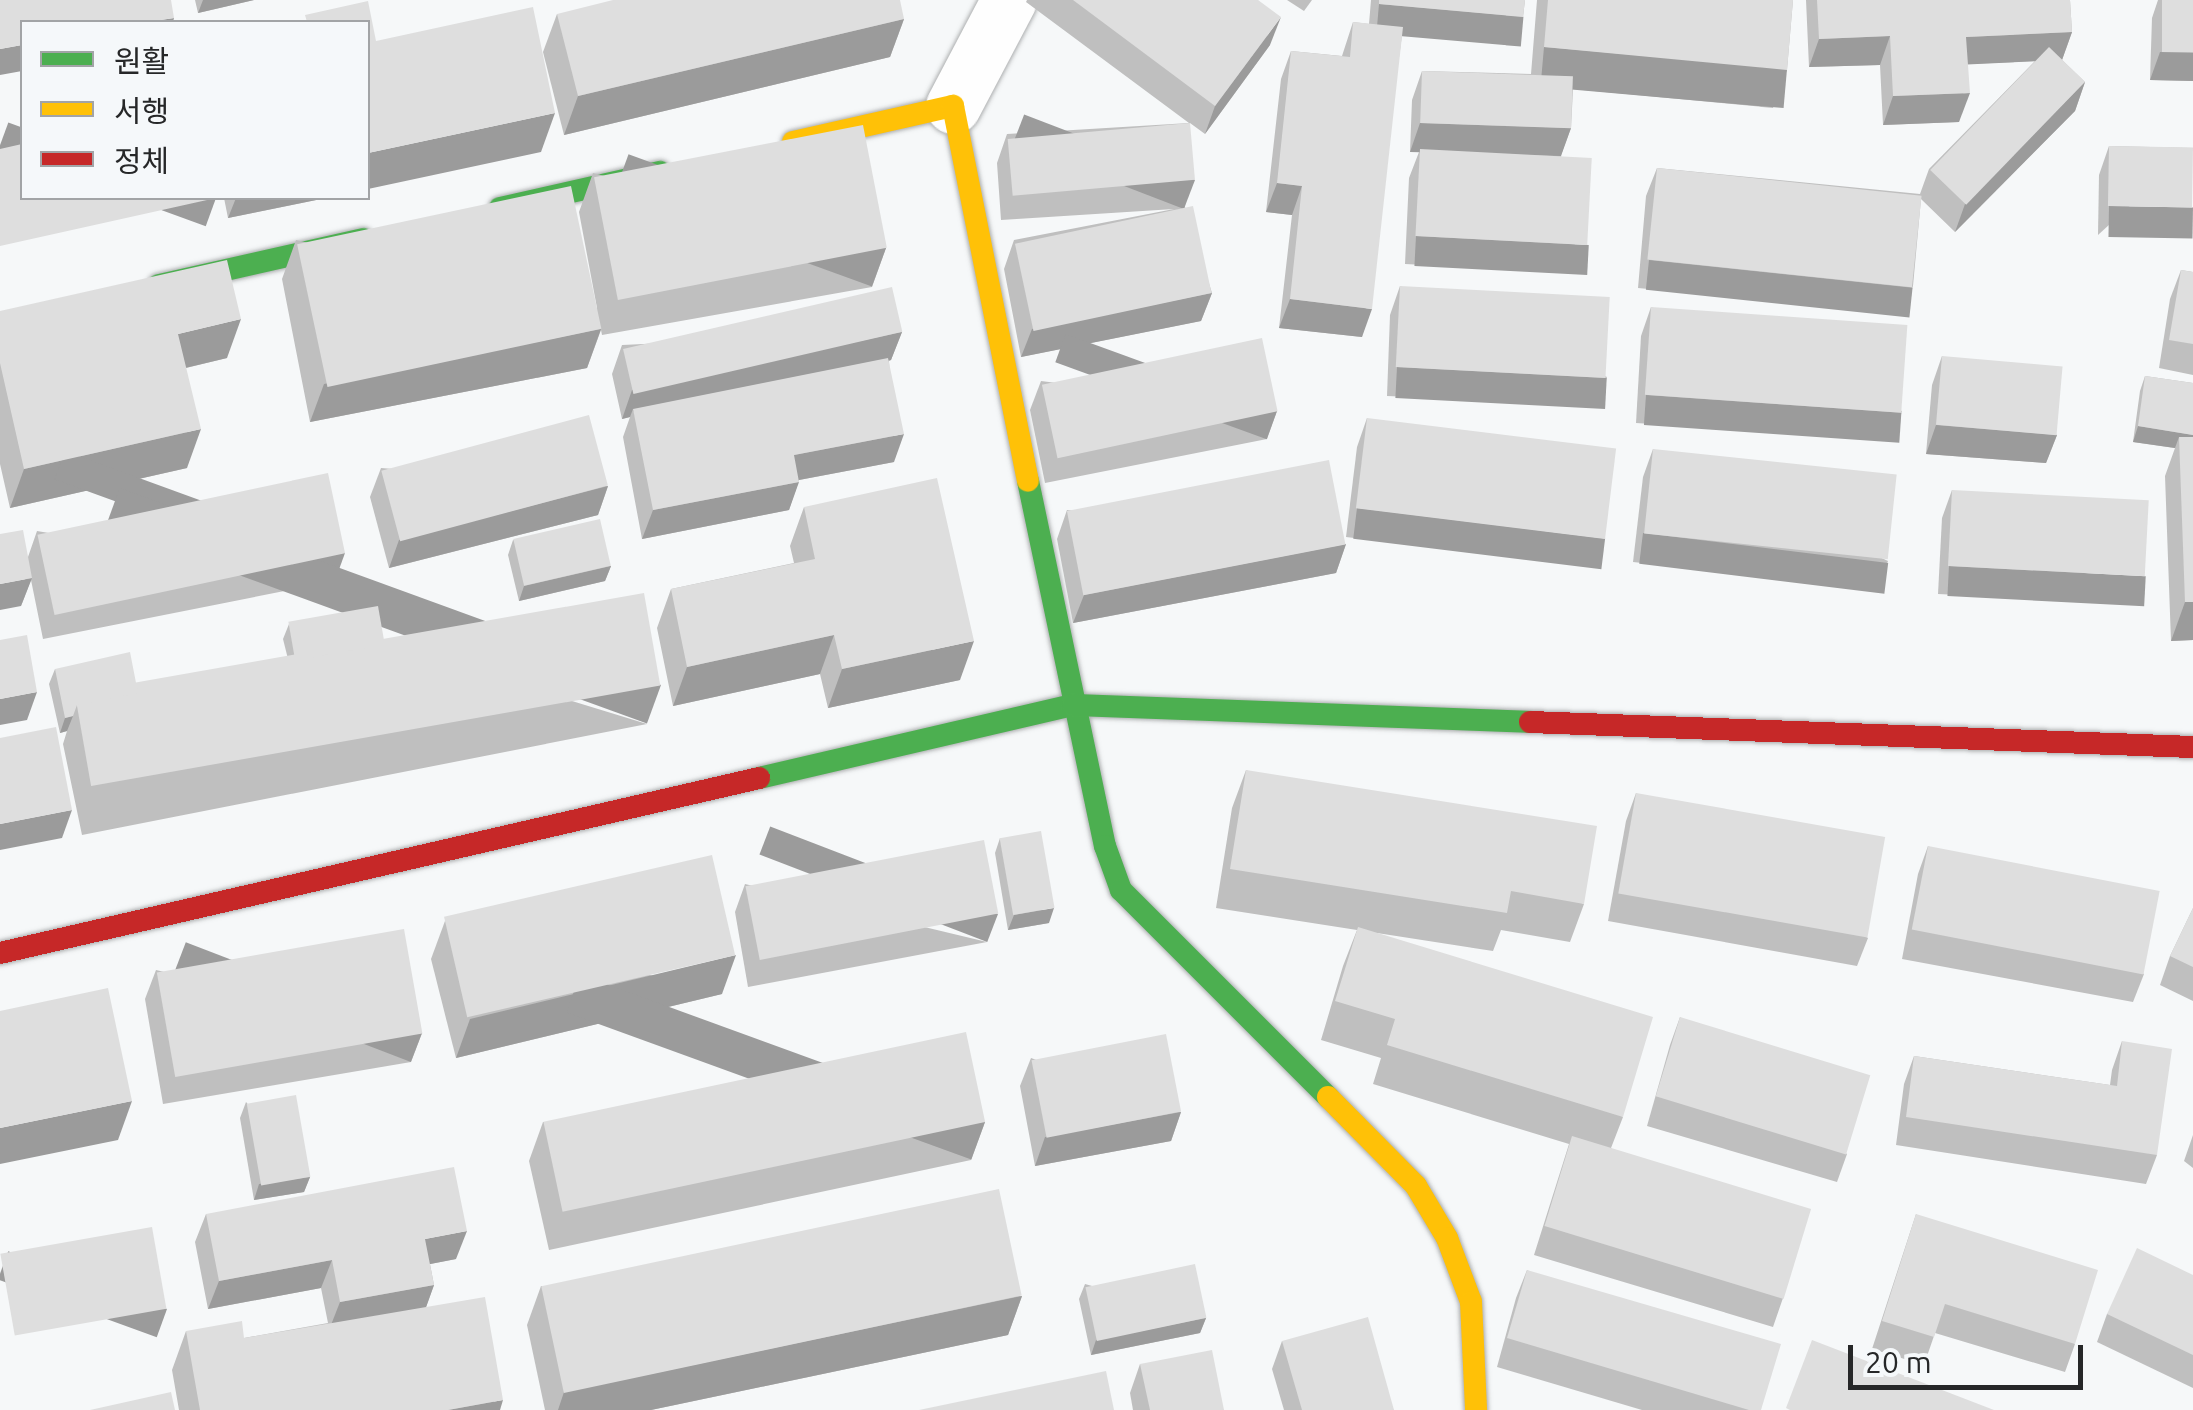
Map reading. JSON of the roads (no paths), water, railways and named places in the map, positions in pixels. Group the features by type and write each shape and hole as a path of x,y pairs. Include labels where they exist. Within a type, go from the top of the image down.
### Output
{"street":[{"path":"1010,0 953,106 1104,846 1121,890 1416,1186 1447,1238 1470,1302 1476,1410"},
{"path":"778,146 953,106"},
{"path":"467,216 680,168"},
{"path":"136,290 389,234"},
{"path":"0,953 1073,705 2193,747"}]}
